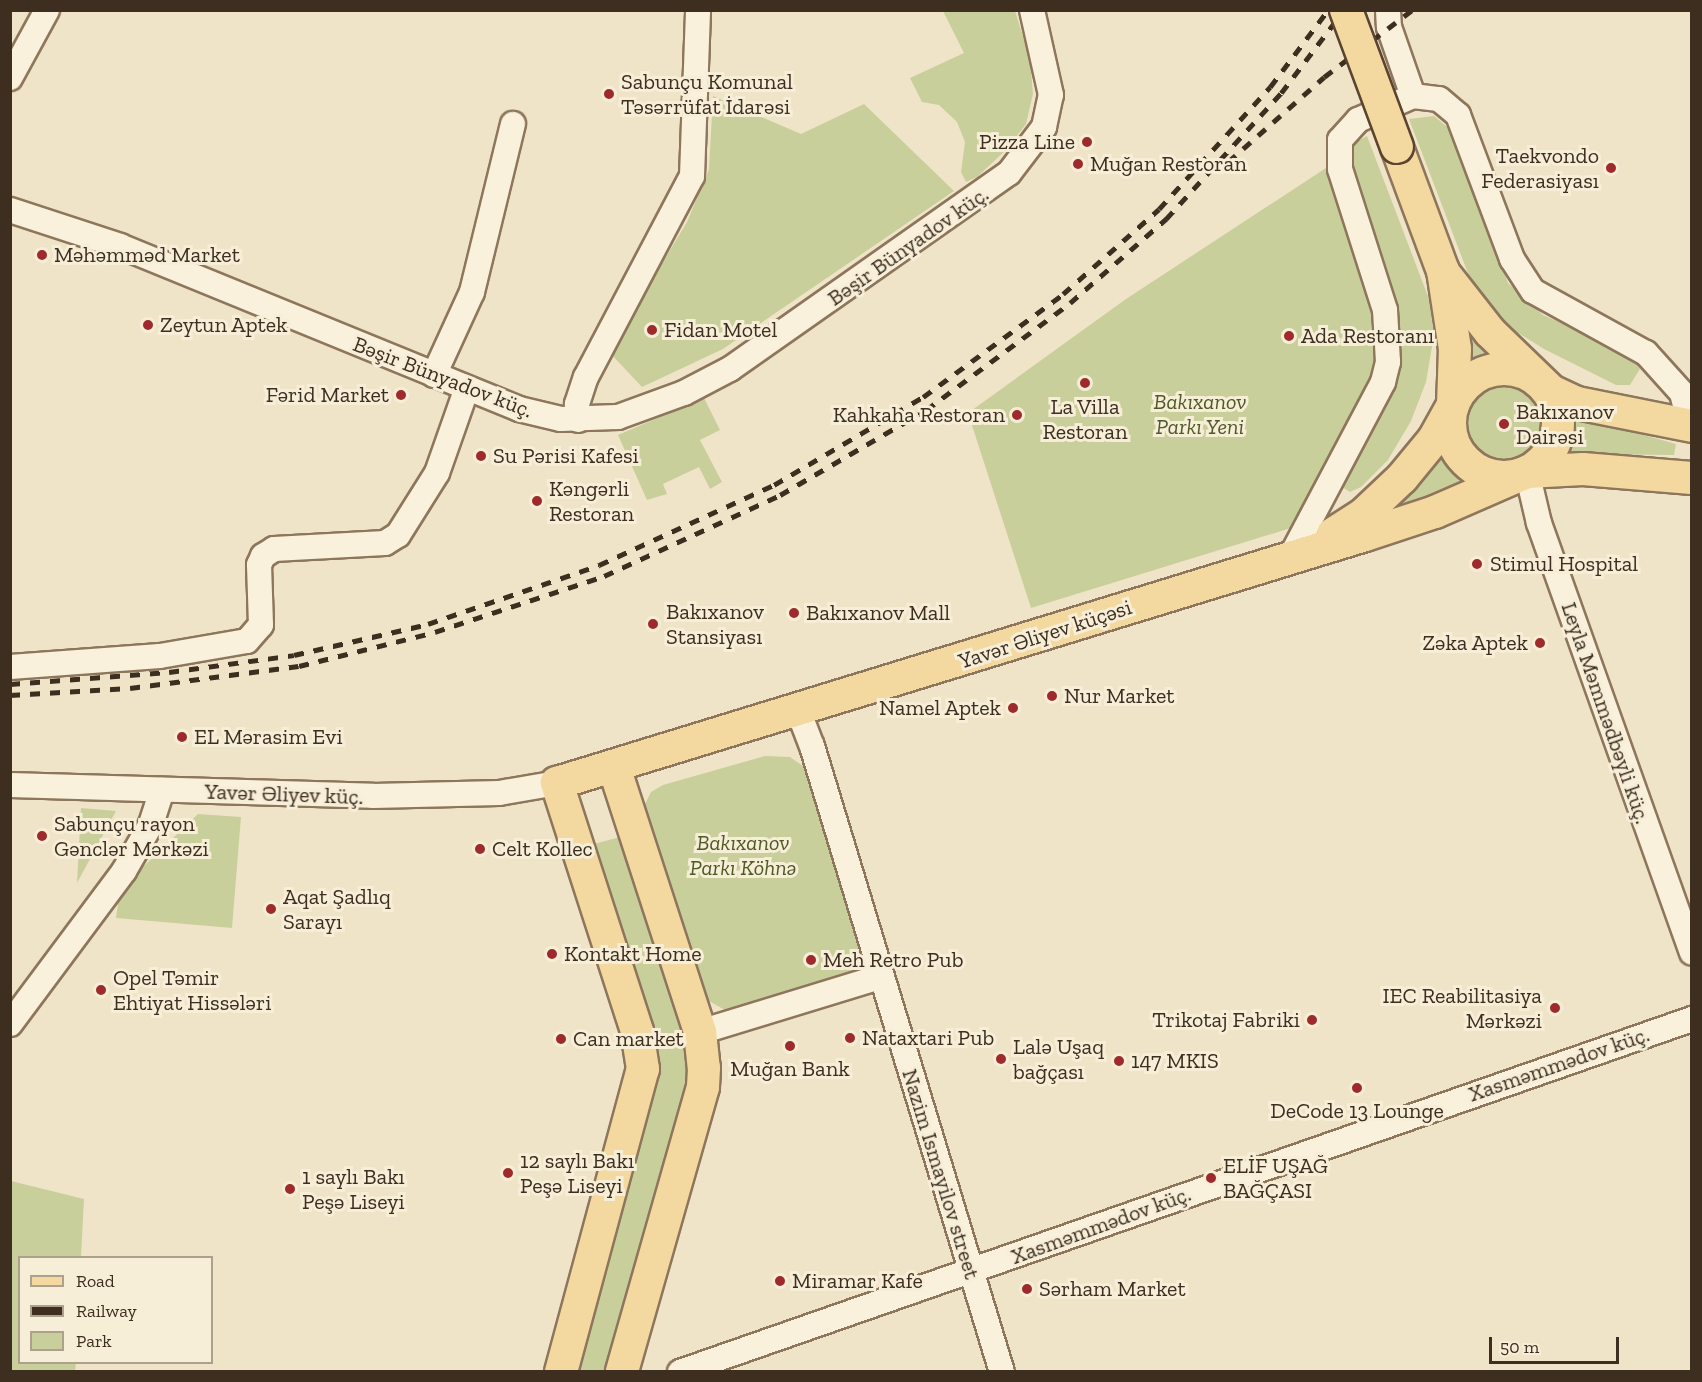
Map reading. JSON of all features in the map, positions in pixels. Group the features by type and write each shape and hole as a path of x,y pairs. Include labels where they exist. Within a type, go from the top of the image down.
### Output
{"main road":[{"path":"1291,556 1347,526 1380,501 1434,439 1453,405 1468,383 1491,370 1508,369 1540,382 1577,404 1691,425 1688,477 1575,468 1496,476 1468,463 1452,436 1453,405 1455,349 1443,271 1346,10"},
{"path":"1291,556 1435,512 1527,472 1548,455 1558,431 1555,404 1540,382 1490,332 1443,271"},
{"name":"Yavər Əliyev küçəsi","path":"798,710 1291,556"},
{"path":"561,1371 643,1069 637,1031 556,783 798,710"},
{"path":"621,1371 703,1087 700,1032 629,818 624,764"}],"street":[{"path":"10,78 47,10"},
{"path":"578,420 577,404 586,376 692,176 698,10"},
{"name":"Bəşir Bünyadov küç.","path":"10,210 120,246 533,414 578,420 635,412 684,393 730,369 1009,173 1034,145 1048,112 1049,74 1032,10"},
{"path":"1388,10 1389,27 1413,96"},
{"path":"1291,556 1383,382 1388,362 1385,310 1340,169 1340,140 1358,120 1413,96 1438,99 1458,116 1512,259 1533,291 1646,353 1682,393 1691,425"},
{"path":"434,375 472,292 513,124"},
{"path":"10,667 160,656 247,641 261,625 259,565 263,556 274,549 385,543 398,535 436,473 467,388"},
{"name":"Leyla Məmmədbəyli küç.","path":"1527,472 1539,523 1692,953"},
{"name":"Nazim Ismayilov street","path":"798,710 812,746 880,977 1002,1371"},
{"name":"Yavər Əliyev küç.","path":"10,784 419,796 499,793 556,783"},
{"path":"10,1024 124,871 151,824 162,790"},
{"path":"700,1032 880,977"},
{"name":"Xasməmmədov küç.","path":"680,1371 972,1272 1401,1117 1692,1019"}],"green space":[{"path":"943,11 1015,11 1030,59 1033,94 1026,124 1006,150 977,177 966,182 961,172 965,142 957,122 939,105 922,102 910,78 964,53"},
{"path":"713,96 801,134 864,104 954,191 723,349 642,387 609,352 687,222 709,169"},
{"path":"1434,116 1451,130 1508,283 1543,315 1631,353 1640,369 1630,385 1616,385 1544,349 1515,331 1489,305 1469,276 1409,119"},
{"path":"1367,136 1429,299 1434,335 1426,382 1411,421 1388,460 1361,487 1350,492 1342,487 1344,475 1397,367 1349,154 1356,142"},
{"name":"Bakıxanov Parkı Yeni","path":"1329,166 1373,301 1376,366 1367,394 1294,527 1031,608 968,413 1126,299"},
{"path":"1455,300 1497,357 1468,367"},
{"name":"Bakıxanov Dairəsi","path":"1496,383 1512,383 1526,389 1537,400 1543,414 1543,430 1537,444 1526,455 1512,461 1496,461 1482,455 1471,444 1465,430 1465,414 1471,400 1482,389"},
{"path":"704,398 720,430 700,440 722,482 710,489 699,467 663,484 667,494 647,500 618,435"},
{"path":"1573,415 1676,444 1674,455 1566,454"},
{"path":"1436,450 1464,488 1390,513"},
{"name":"Bakıxanov Parkı Köhnə","path":"765,756 790,757 803,766 809,778 866,971 730,1013 697,994 641,812 651,792 663,785"},
{"path":"81,808 116,811 77,883"},
{"path":"198,814 241,817 232,928 116,918 120,889"},
{"path":"620,837 686,1034 692,1078 612,1371 568,1372 657,1076 590,845"},
{"path":"11,1181 84,1199 81,1256 18,1256 18,1364 76,1364 75,1371 11,1371"}],"railway":[{"path":"10,684 169,672 294,655 428,624 599,565 774,485 923,397 1063,294 1159,209 1270,87 1328,10"},
{"path":"10,695 130,688 299,666 435,632 604,576 780,495 926,410 1070,303 1166,219 1281,93 1344,10"},
{"path":"1228,162 1324,77 1412,10"}],"place":[{"name":"Sabunçu Komunal Təsərrüfat İdarəsi","path":"609,94"},
{"name":"Pizza Line","path":"1087,142"},
{"name":"Muğan Restoran","path":"1078,164"},
{"name":"Taekvondo Federasiyası","path":"1611,168"},
{"name":"Məhəmməd Market","path":"42,255"},
{"name":"Zeytun Aptek","path":"148,325"},
{"name":"Fidan Motel","path":"652,330"},
{"name":"Ada Restoranı","path":"1289,336"},
{"name":"La Villa Restoran","path":"1085,383"},
{"name":"Fərid Market","path":"401,395"},
{"name":"Kahkaha Restoran","path":"1017,415"},
{"name":"Bakıxanov Dairəsi","path":"1504,424"},
{"name":"Su Pərisi Kafesi","path":"481,456"},
{"name":"Kəngərli Restoran","path":"537,501"},
{"name":"Stimul Hospital","path":"1477,564"},
{"name":"Bakıxanov Mall","path":"794,613"},
{"name":"Bakıxanov Stansiyası","path":"653,624"},
{"name":"Zəka Aptek","path":"1540,643"},
{"name":"Nur Market","path":"1052,696"},
{"name":"Namel Aptek","path":"1013,708"},
{"name":"EL Mərasim Evi","path":"182,737"},
{"name":"Sabunçu rayon Gənclər Mərkəzi","path":"42,836"},
{"name":"Celt Kollec","path":"480,849"},
{"name":"Aqat Şadlıq Sarayı","path":"271,909"},
{"name":"Kontakt Home","path":"552,954"},
{"name":"Meh Retro Pub","path":"811,960"},
{"name":"Opel Təmir Ehtiyat Hissələri","path":"101,990"},
{"name":"IEC Reabilitasiya Mərkəzi","path":"1555,1008"},
{"name":"Trikotaj Fabriki","path":"1312,1020"},
{"name":"Nataxtari Pub","path":"850,1038"},
{"name":"Can market","path":"561,1039"},
{"name":"Muğan Bank","path":"790,1046"},
{"name":"Lalə Uşaq bağçası","path":"1001,1059"},
{"name":"147 MKIS","path":"1119,1061"},
{"name":"DeCode 13 Lounge","path":"1357,1088"},
{"name":"12 saylı Bakı Peşə Liseyi","path":"508,1173"},
{"name":"ELİF UŞAĞ BAĞÇASI","path":"1211,1178"},
{"name":"1 saylı Bakı Peşə Liseyi","path":"290,1189"},
{"name":"Miramar Kafe","path":"780,1281"},
{"name":"Sərham Market","path":"1027,1289"}]}
